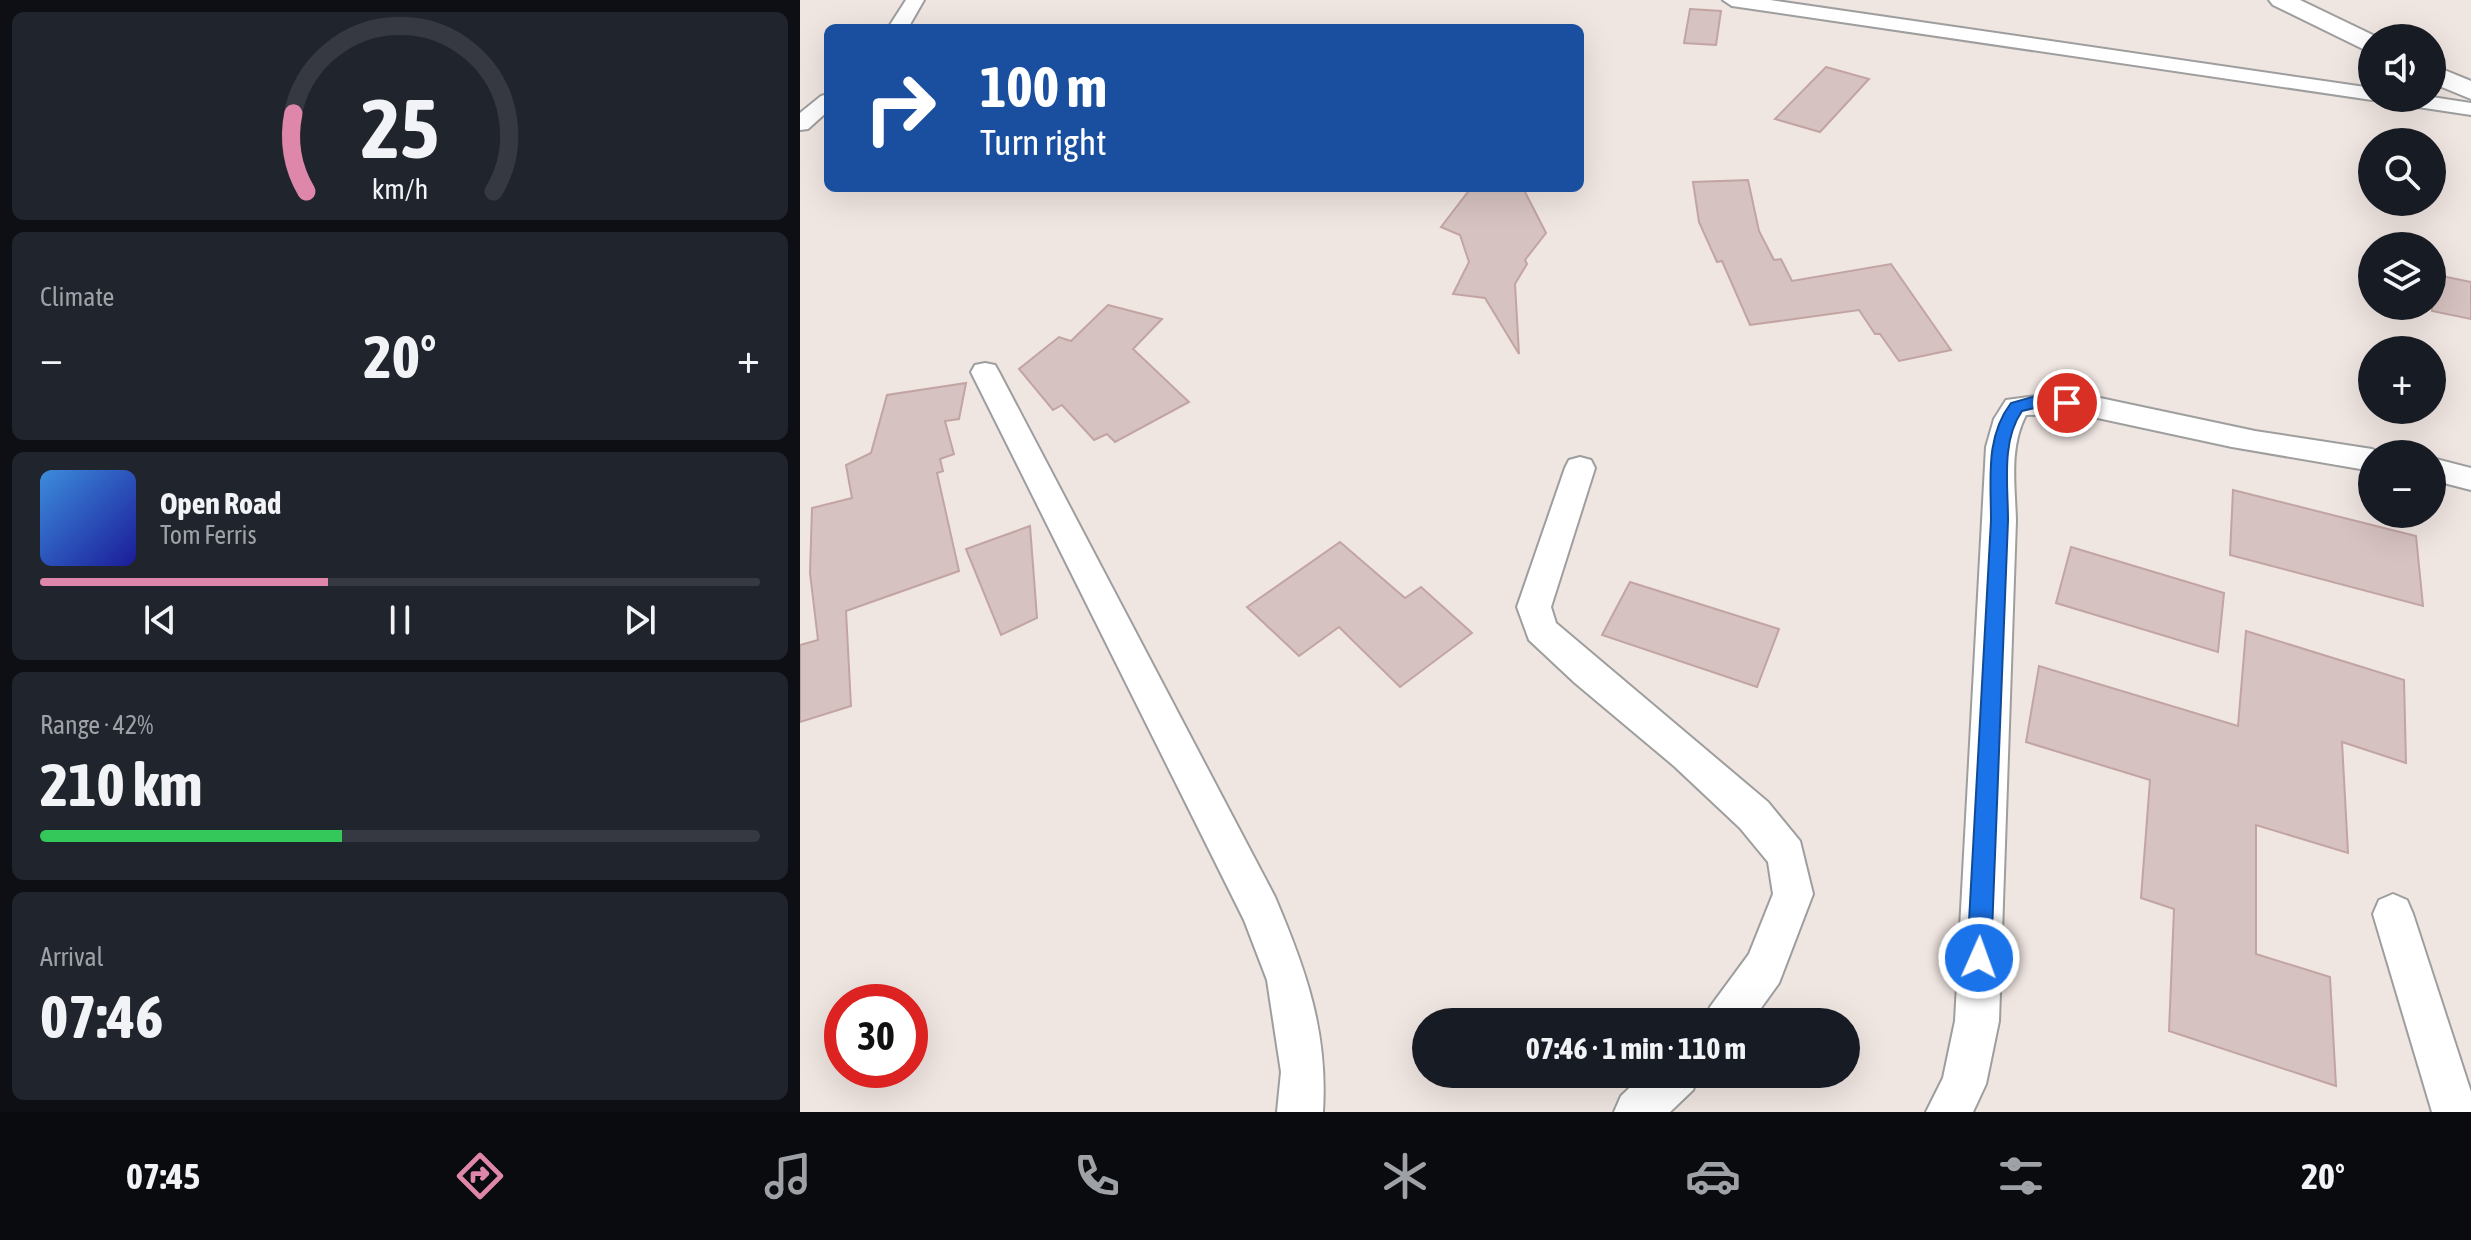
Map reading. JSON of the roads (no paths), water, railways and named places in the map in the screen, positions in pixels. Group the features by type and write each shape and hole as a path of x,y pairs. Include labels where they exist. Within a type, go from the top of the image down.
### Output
{"street":[{"path":"900,24 915,0"},
{"path":"1732,0 2358,92"},
{"path":"2281,0 2358,37"},
{"path":"2446,79 2471,91"},
{"path":"800,124 824,103"},
{"path":"2446,105 2471,109"},
{"path":"985,372 1261,911 1288,980 1303,1072 1300,1112"},
{"path":"1949,1112 1964,1084 1977,1021 2000,520 2000,449 2006,421 2016,407 2043,400 2092,406 2271,445 2358,458"},
{"path":"1580,468 1534,607 1541,630 1754,815 1786,854 1793,894 1764,968 1735,1008"},
{"path":"2446,473 2471,479"},
{"path":"2393,914 2455,1112"},
{"path":"1637,1112 1662,1088"}]}
